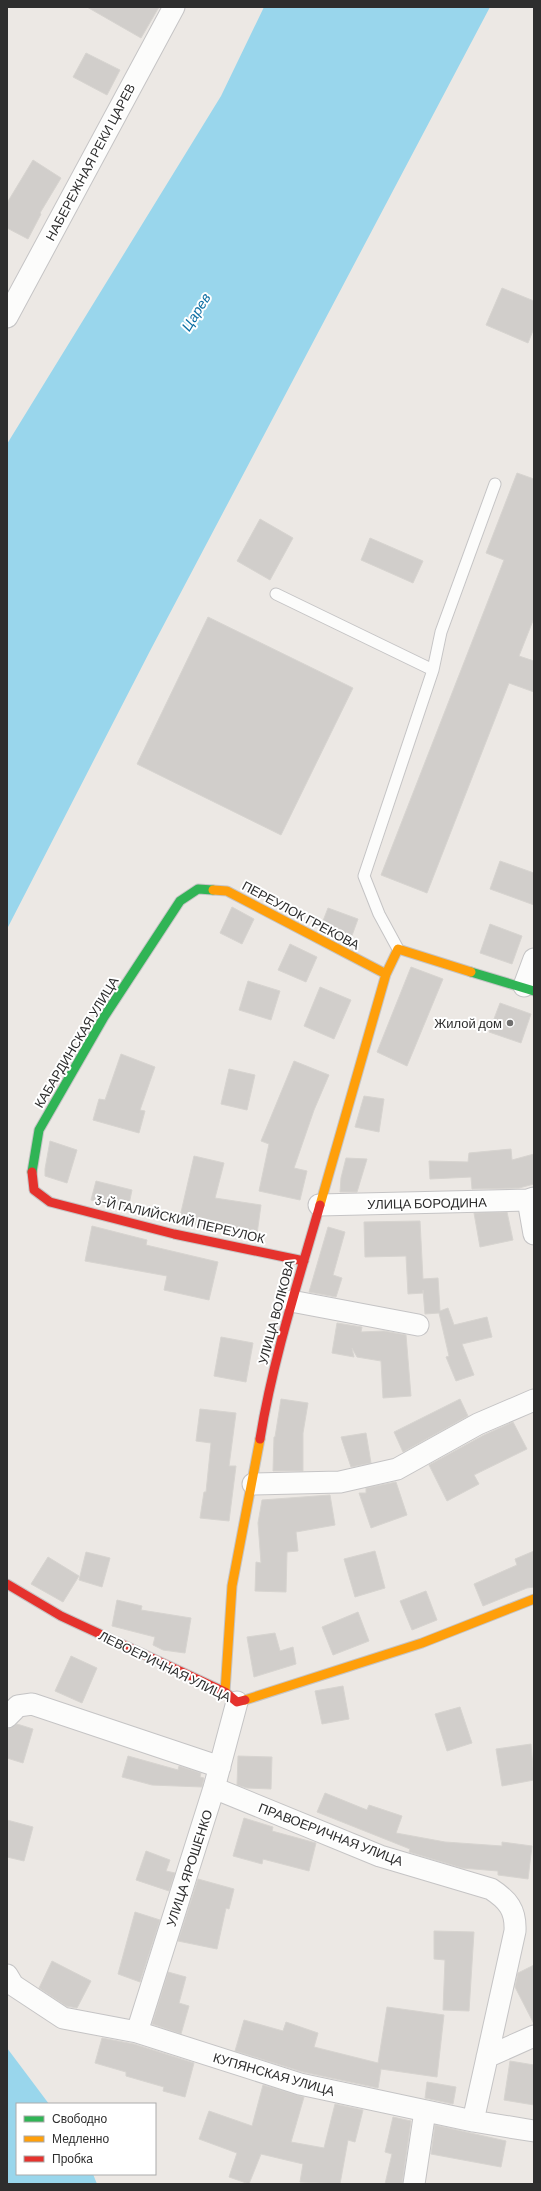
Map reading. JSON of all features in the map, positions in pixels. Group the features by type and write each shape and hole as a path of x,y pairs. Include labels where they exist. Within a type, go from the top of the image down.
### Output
{"street":[{"name":"НАБЕРЕЖНАЯ РЕКИ ЦАРЕВ","path":"7,317 174,7"},
{"name":"ПЕРЕУЛОК ГРЕКОВА","path":"180,901 198,889 227,891 386,974"},
{"name":"КАБАРДИНСКАЯ УЛИЦА","path":"50,1202 34,1190 32,1168 39,1130 104,1017 180,901"},
{"name":"УЛИЦА ВОЛКОВА","path":"231,1697 232,1586 253,1484 266,1404 291,1301 304,1261 386,974 398,949"},
{"path":"398,949 529,988 534,959"},
{"path":"531,1199 534,1234"},
{"name":"УЛИЦА БОРОДИНА","path":"319,1205 531,1199"},
{"name":"3-Й ГАЛИЙСКИЙ ПЕРЕУЛОК","path":"50,1202 174,1234 304,1261"},
{"path":"291,1301 418,1325"},
{"path":"253,1484 340,1482 397,1469 478,1424 534,1400"},
{"name":"ЛЕВОЕРИЧНАЯ УЛИЦА","path":"7,1584 61,1616 231,1697 422,1642 534,1599"},
{"name":"УЛИЦА ЯРОШЕНКО","path":"137,2032 220,1767 231,1697"},
{"path":"13,1712 32,1704 220,1767"},
{"name":"ПРАВОЕРИЧНАЯ УЛИЦА","path":"214,1788 380,1856 491,1889 502,1896 513,1908 516,1920 515,1931 487,2057"},
{"name":"КУПЯНСКАЯ УЛИЦА","path":"7,1975 13,1985 63,2018 137,2032 300,2084 473,2121 534,2131"},
{"path":"473,2121 487,2057 534,2036"},
{"path":"414,2184 425,2111"}],"lane":[{"path":"398,949 379,914 364,876 433,670 441,632 495,484"},
{"path":"276,594 433,670"}],"water":[{"name":"Царев","path":"264,7 490,7 151,649 7,929 7,444 221,96"},
{"path":"7,2048 48,2103 16,2103 16,2175 93,2175 97,2184 7,2184"}],"building":[{"path":"87,7 159,7 141,38"},
{"path":"86,53 120,70 107,95 73,77"},
{"path":"33,160 61,178 40,213 41,214 28,239 7,228 7,203"},
{"path":"502,288 534,301 534,328 528,343 486,325"},
{"path":"517,473 534,479 534,618 519,656 534,661 534,692 509,683 427,893 381,875 504,560 486,553"},
{"path":"260,519 293,538 270,580 237,561"},
{"path":"370,538 423,561 413,583 361,560"},
{"path":"208,617 353,688 281,835 137,764"},
{"path":"500,861 534,873 534,905 490,889"},
{"path":"232,907 254,919 242,944 220,933"},
{"path":"328,908 358,919 350,941 321,926"},
{"path":"490,924 522,936 512,964 480,953"},
{"path":"290,944 317,957 306,982 278,970"},
{"path":"411,967 443,979 407,1066 377,1052"},
{"path":"248,981 280,991 271,1020 239,1010"},
{"path":"320,987 351,1000 334,1039 304,1026"},
{"name":"Жилой дом","path":"500,1003 531,1014 521,1043 489,1032"},
{"path":"121,1054 155,1067 140,1110 145,1111 139,1133 93,1120 99,1099 105,1100"},
{"path":"294,1061 329,1075 314,1110 294,1168 307,1171 300,1200 259,1191 269,1144 261,1141"},
{"path":"229,1069 255,1075 247,1110 221,1104"},
{"path":"364,1096 384,1099 379,1132 355,1127"},
{"path":"50,1141 77,1150 67,1183 45,1176"},
{"path":"511,1149 512,1160 534,1154 534,1184 519,1188 472,1189 471,1177 430,1179 429,1161 468,1162 469,1153"},
{"path":"194,1156 224,1163 215,1198 261,1205 257,1234 208,1226 208,1228 179,1221"},
{"path":"346,1158 367,1159 357,1192 340,1192 341,1178"},
{"path":"96,1181 132,1190 128,1209 91,1200"},
{"path":"507,1212 513,1240 480,1247 474,1213"},
{"path":"420,1221 423,1279 438,1278 440,1311 448,1308 454,1325 487,1317 492,1337 462,1344 474,1375 456,1381 446,1357 449,1356 439,1313 425,1314 423,1290 423,1293 408,1294 406,1256 365,1257 364,1222"},
{"path":"92,1226 147,1240 146,1245 218,1262 209,1300 164,1290 167,1276 85,1261"},
{"path":"328,1227 345,1232 333,1275 342,1278 336,1297 309,1292"},
{"path":"337,1323 362,1327 361,1332 384,1331 406,1335 411,1396 383,1398 381,1361 357,1357 352,1348 354,1357 332,1353"},
{"path":"221,1337 253,1343 246,1382 214,1376"},
{"path":"281,1399 308,1403 303,1433 303,1471 273,1471 274,1437"},
{"path":"460,1399 468,1416 403,1452 394,1432"},
{"path":"200,1409 236,1413 229,1466 236,1466 229,1521 200,1518 204,1492 206,1492 211,1443 196,1441"},
{"path":"513,1422 527,1449 474,1475 479,1484 447,1501 429,1465 484,1435"},
{"path":"366,1433 371,1463 351,1467 341,1437"},
{"path":"396,1482 407,1515 371,1528 359,1493 366,1493 366,1488"},
{"path":"330,1495 335,1525 296,1532 298,1551 287,1552 286,1592 255,1591 256,1562 261,1563 258,1523 262,1500"},
{"path":"375,1551 385,1588 355,1597 344,1559"},
{"path":"534,1551 534,1587 527,1588 483,1606 474,1584 517,1565 515,1559"},
{"path":"86,1552 110,1558 102,1587 79,1580"},
{"path":"48,1557 79,1576 63,1602 31,1584"},
{"path":"426,1591 437,1620 412,1630 400,1601"},
{"path":"117,1600 142,1606 141,1610 191,1618 185,1653 163,1650 153,1645 155,1637 112,1626"},
{"path":"358,1612 369,1641 333,1655 322,1627"},
{"path":"275,1633 280,1651 293,1647 296,1664 254,1677 247,1637"},
{"path":"71,1656 97,1668 82,1703 55,1691"},
{"path":"343,1686 349,1719 322,1724 315,1691"},
{"path":"460,1707 472,1743 447,1751 435,1714"},
{"path":"17,1724 33,1729 23,1763 7,1758 7,1730"},
{"path":"531,1744 534,1780 502,1786 496,1749"},
{"path":"128,1756 178,1770 179,1766 201,1773 200,1777 204,1778 202,1787 152,1785 122,1777"},
{"path":"238,1756 272,1757 271,1789 247,1788 237,1785"},
{"path":"325,1793 367,1810 369,1805 402,1816 396,1833 445,1842 502,1846 502,1842 532,1846 528,1879 498,1875 498,1871 462,1868 409,1852 410,1849 317,1812"},
{"path":"244,1818 273,1827 272,1831 316,1843 309,1871 263,1859 262,1864 233,1856"},
{"path":"7,1820 33,1827 24,1861 7,1857"},
{"path":"146,1851 170,1860 166,1871 175,1873 169,1891 136,1880"},
{"path":"198,1879 234,1889 229,1909 226,1908 217,1949 178,1941"},
{"path":"135,1912 160,1920 140,1982 118,1974"},
{"path":"434,1931 474,1932 469,2011 443,2010 445,1960 434,1959"},
{"path":"52,1961 91,1981 77,2008 66,2006 39,1988"},
{"path":"534,1965 534,2024 515,1987 518,1973"},
{"path":"168,1972 186,1977 179,2003 189,2006 181,2034 152,2024"},
{"path":"387,2007 444,2015 437,2077 381,2069 378,2088 303,2072 235,2051 244,2020 283,2031 286,2022 318,2033 314,2047 378,2063"},
{"path":"102,2038 134,2044 194,2063 185,2097 163,2091 164,2087 126,2076 126,2072 95,2063"},
{"path":"510,2061 534,2065 534,2105 504,2100"},
{"path":"427,2082 456,2087 453,2104 425,2098"},
{"path":"263,2085 304,2097 291,2142 324,2148 335,2104 363,2110 355,2142 348,2140 340,2184 300,2182 303,2164 261,2154 249,2184 229,2177 237,2153 199,2139 209,2111 252,2126"},
{"path":"393,2117 411,2121 402,2184 385,2184 392,2154 385,2152"},
{"path":"435,2125 506,2141 501,2167 431,2154"}],"traffic: fast":[{"path":"32,1172 39,1130 104,1017 180,901 198,889 213,890"},
{"path":"471,972 534,991"}],"traffic: slow":[{"path":"213,890 227,891 386,974"},
{"path":"320,1205 386,974 398,949 471,972"},
{"path":"225,1692 232,1586 260,1439"},
{"path":"245,1700 422,1643 534,1599"}],"traffic: jam":[{"path":"32,1172 34,1190 50,1202 174,1234 304,1261"},
{"path":"260,1439 265,1409 279,1350 320,1205"},
{"path":"7,1584 61,1616 225,1692 237,1702 245,1700"}],"place":[{"name":"Жилой дом","path":"510,1023"}]}
